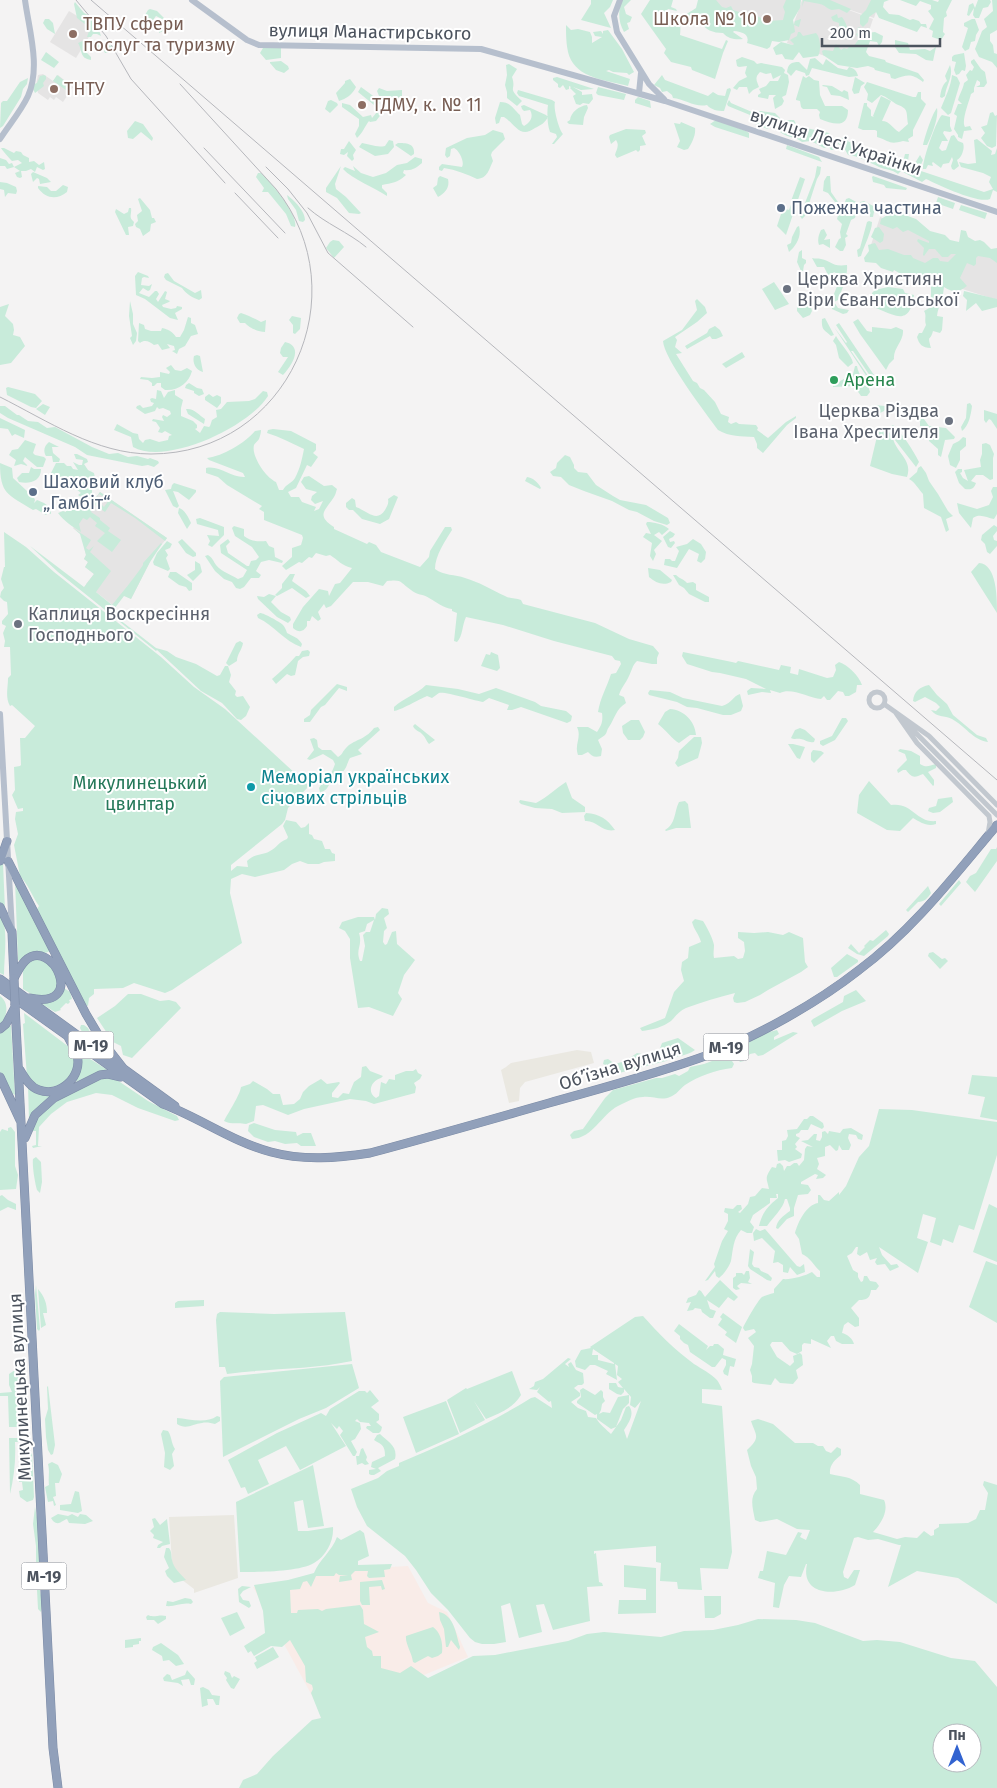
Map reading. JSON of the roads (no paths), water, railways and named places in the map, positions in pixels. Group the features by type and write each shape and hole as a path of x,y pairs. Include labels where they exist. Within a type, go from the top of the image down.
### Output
{"highway":[{"name":"Обʼїзна вулиця","path":"182,1111 226,1134 272,1152 307,1158 338,1158 370,1153 444,1134 620,1083 707,1055 745,1039 786,1017 830,992 859,971 909,927 997,825"},
{"path":"7,841 4,861 86,1014 102,1041 123,1068"},
{"name":"М-19","path":"0,907 12,932"},
{"name":"Микулинецька вулиця","path":"12,932 53,1748 58,1788"},
{"path":"14,978 22,965 31,957 43,956 56,966 61,980 60,989 56,996 42,1000 27,998"},
{"name":"М-19","path":"0,979 182,1111"},
{"path":"1,989 128,1079"},
{"path":"0,1029 6,1024 16,1005"},
{"path":"19,1069 27,1081 40,1091 53,1091 67,1085 75,1077 78,1061 75,1050 67,1036"},
{"name":"М-19","path":"23,1142 35,1115 54,1098 71,1088 104,1074 128,1079 163,1104 182,1111"},
{"path":"0,1077 22,1125"}],"main road":[{"path":"0,139 28,98 31,88 33,53 25,0"},
{"name":"вулиця Манастирського","path":"192,0 247,40 259,46 472,48 639,90 646,95 666,101"},
{"path":"620,0 614,16 616,30 650,86 666,101"},
{"path":"639,90 641,72"},
{"path":"639,90 642,85 650,86"},
{"path":"646,95 649,94 650,86"},
{"name":"вулиця Лесі Українки","path":"666,101 997,212"},
{"path":"0,714 7,841"},
{"name":"Микулинецька вулиця","path":"4,861 12,932"}],"street":[{"path":"884,704 929,736 997,805"},
{"path":"896,713 997,815"},
{"path":"896,713 917,743 990,816 988,836"},
{"path":"988,836 997,832"}],"railway":[{"path":"76,0 106,36 131,79 225,183"},
{"path":"91,0 997,780"},
{"path":"0,397 54,426 92,442 131,453 151,454 199,447 240,427 273,398 296,361 309,319 311,275 300,231 276,189 180,84"},
{"path":"204,148 285,233"},
{"path":"266,167 288,189 307,213 328,253 413,327"},
{"path":"235,193 278,238"},
{"path":"308,208 366,247"}],"place":[{"name":"Школа № 10","path":"767,19"},
{"name":"ТВПУ сфери послуг та туризму","path":"73,34"},
{"name":"ТНТУ","path":"54,89"},
{"name":"ТДМУ, к. № 11","path":"362,105"},
{"name":"Пожежна частина","path":"781,208"},
{"name":"Церква Християн Віри Євангельської","path":"787,289"},
{"name":"Арена","path":"834,380"},
{"name":"Церква Різдва Івана Хрестителя","path":"949,421"},
{"name":"Шаховий клуб „Гамбіт“","path":"33,492"},
{"name":"Каплиця Воскресіння Господнього","path":"18,624"},
{"name":"Меморіал українських січових стрільців","path":"251,787"}],"park label":[{"name":"Микулинецький цвинтар","path":"140,793"}]}
